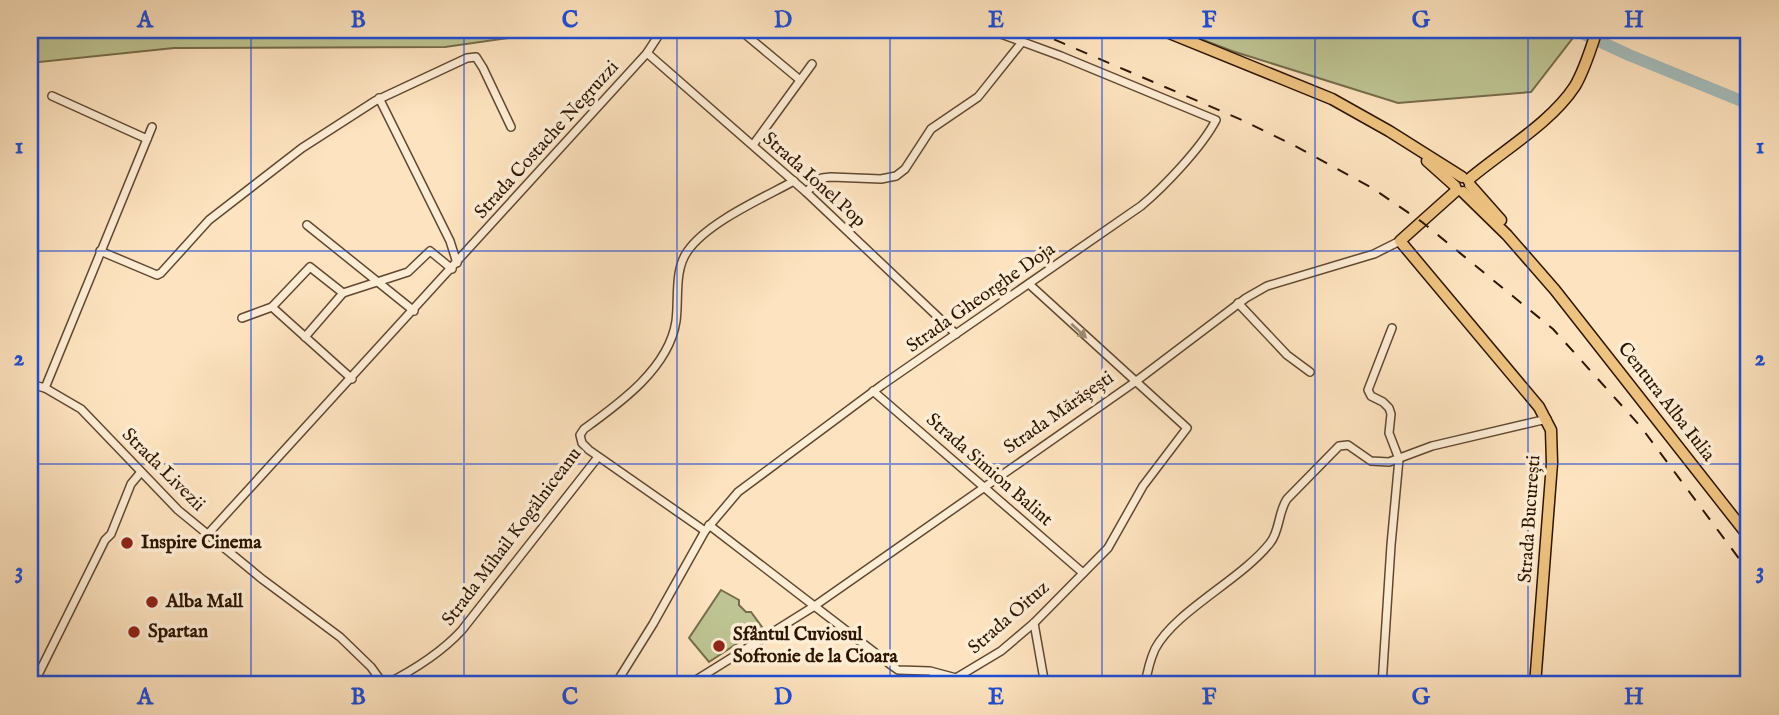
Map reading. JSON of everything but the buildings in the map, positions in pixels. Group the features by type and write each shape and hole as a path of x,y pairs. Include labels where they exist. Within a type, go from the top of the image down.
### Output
{"main road":[{"name":"Centura Alba Iulia","path":"1162,30 1332,99 1376,124 1463,185 1555,290 1749,537"},
{"name":"Strada Mărășești","path":"1400,241 1564,99 1579,79 1597,30"},
{"path":"1400,241 1547,419"},
{"name":"Strada București","path":"1535,685 1553,450 1547,419"}],"street":[{"name":"Strada Costache Negruzzi","path":"207,535 647,54 662,30"},
{"path":"740,30 800,80"},
{"name":"Strada Gheorghe Doja","path":"615,685 707,528 748,483 873,391 1152,197 1203,139 1216,120 990,30"},
{"path":"806,192 822,178 896,176 905,169 931,129 978,97 1022,42"},
{"name":"Strada Ionel Pop","path":"647,54 794,181 956,334"},
{"path":"100,251 158,275 209,220 302,148 379,98 467,58 476,57 511,127"},
{"path":"752,145 812,64"},
{"path":"52,96 147,139"},
{"path":"379,98 450,241 454,266"},
{"path":"45,388 152,127"},
{"name":"Strada Mihail Kogălniceanu","path":"384,685 452,642 598,457 582,443 580,435 584,429 624,399 645,377 668,346 675,324 680,267 688,250 714,228 794,181"},
{"path":"306,225 414,311"},
{"name":"Strada Mărășești","path":"688,685 813,607 1135,382 1238,303 1267,286 1374,254 1400,241"},
{"path":"305,337 343,293 408,272 430,251 454,266"},
{"path":"242,317 272,307 310,267 343,293"},
{"path":"1029,284 1135,382"},
{"path":"1238,303 1287,355 1310,372"},
{"path":"272,307 352,379"},
{"path":"1382,685 1399,459 1389,433 1389,408 1368,393 1392,328"},
{"name":"Strada Oituz","path":"948,685 1001,651 1034,623 1108,548 1143,486 1187,428 1135,382"},
{"name":"Strada Livezii","path":"30,384 45,388 81,409 141,472 207,535 340,637 371,667 384,685"},
{"name":"Strada Simion Balint","path":"873,391 1083,573"},
{"path":"1145,685 1152,658 1160,642 1181,620 1243,570 1269,545 1287,499 1339,446 1348,445 1371,461 1389,462 1432,446 1547,419"},
{"path":"598,457 707,528 898,670 930,671 956,678"},
{"path":"33,685 105,540 111,534 131,484 141,472"},
{"path":"1034,623 1045,685"}],"green space":[{"path":"30,30 565,30 445,47 174,48 30,63"},
{"path":"1177,30 1579,30 1531,92 1398,103 1232,51"},
{"path":"721,590 739,600 739,605 746,612 751,612 762,627 709,662 689,638"}],"waterway":[{"path":"1575,30 1749,104"}],"railway":[{"path":"1032,30 1242,120 1295,146 1372,188 1422,222 1553,329 1641,427 1749,572"}],"place":[{"name":"Inspire Cinema","path":"127,543"},
{"name":"Alba Mall","path":"152,602"},
{"name":"Spartan","path":"134,632"},
{"name":"Sfântul Cuviosul Sofronie de la Cioara","path":"719,646"}]}
